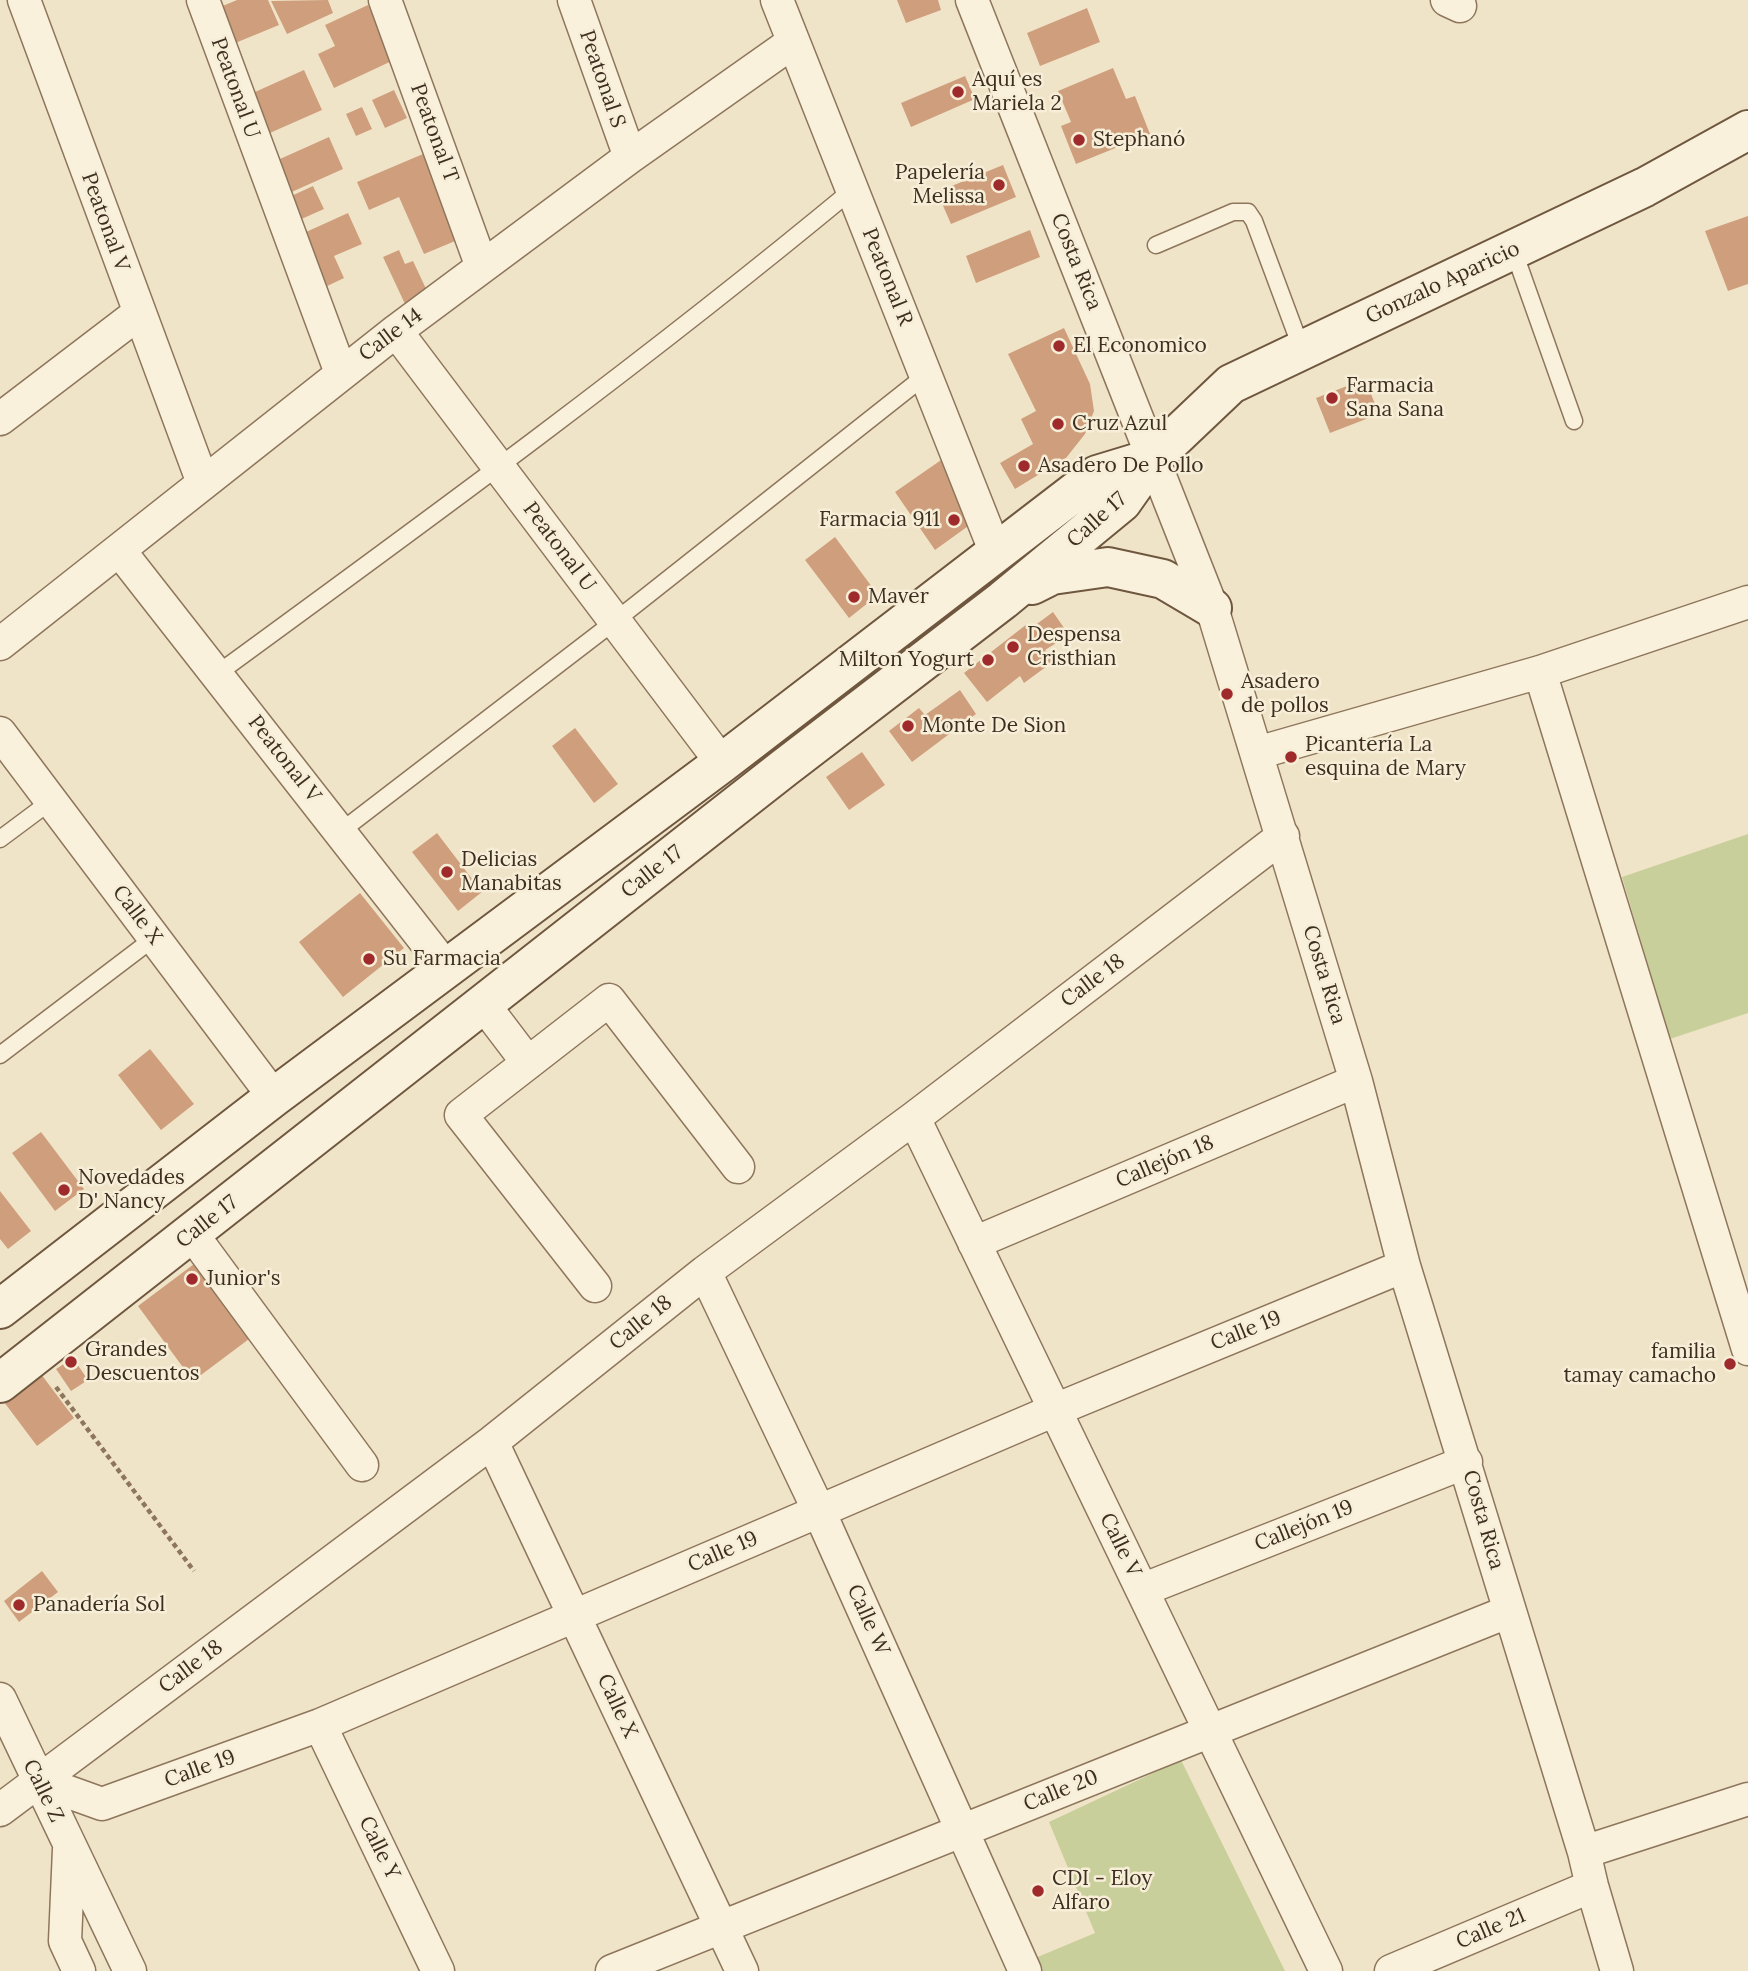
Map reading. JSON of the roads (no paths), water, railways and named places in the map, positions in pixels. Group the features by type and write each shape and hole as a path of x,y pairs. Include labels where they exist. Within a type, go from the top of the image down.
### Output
{"street":[{"name":"Peatonal U","path":"203,0 341,373"},
{"name":"Peatonal T","path":"385,0 482,267"},
{"name":"Peatonal S","path":"574,0 630,157"},
{"name":"Peatonal R","path":"777,0 996,553"},
{"name":"Costa Rica","path":"972,0 1212,608 1356,1081 1404,1266 1584,1852 1617,1971"},
{"name":"Peatonal V","path":"19,4 203,483"},
{"name":"Calle 14","path":"0,644 396,331 630,157 793,42"},
{"name":"Gonzalo Aparicio","path":"1153,458 1231,384 1645,187 1748,130"},
{"path":"0,419 139,313"},
{"name":"Peatonal U","path":"396,331 722,763"},
{"name":"Calle 17","path":"0,1309 274,1097 722,763 1097,475 1153,458"},
{"name":"Calle 17","path":"0,1383 784,768 1003,600 1122,502 1153,458"},
{"name":"Peatonal V","path":"119,550 447,969"},
{"path":"1003,600 1052,575 1108,567 1163,579 1212,608"},
{"path":"1257,753 1540,672 1748,602"},
{"path":"1540,672 1748,1349"},
{"name":"Calle X","path":"0,733 274,1097"},
{"name":"Calle 18","path":"0,1810 492,1441 705,1272 914,1118 1283,836"},
{"path":"595,1286 461,1115 609,1000 738,1167"},
{"path":"484,1005 528,1063"},
{"name":"Callejón 18","path":"974,1243 1356,1081"},
{"name":"Calle V","path":"914,1118 1326,1971"},
{"path":"191,1234 362,1465"},
{"name":"Calle 19","path":"38,1781 102,1804 320,1725 1055,1410 1404,1266"},
{"name":"Calle W","path":"705,1272 819,1511 1025,1971"},
{"name":"Calle X","path":"492,1441 742,1971"},
{"name":"Callejón 19","path":"1142,1590 1466,1462"},
{"name":"Calle 20","path":"612,1971 1510,1611"},
{"name":"Calle Z","path":"0,1699 130,1971"},
{"name":"Calle Y","path":"320,1725 438,1971"},
{"path":"1584,1852 1748,1799"},
{"name":"Calle Z","path":"69,1844 65,1941 79,1971"},
{"name":"Calle 21","path":"1391,1971 1592,1886"}],"lane":[{"path":"217,674 499,467 747,277 852,190"},
{"path":"1156,245 1233,212 1248,212 1254,221 1302,350"},
{"path":"1513,250 1574,421"},
{"path":"340,832 615,621 926,375"},
{"path":"0,839 51,801"},
{"path":"0,1055 154,938"}],"place":[{"name":"Aquí es Mariela 2","path":"958,92"},
{"name":"Stephanó","path":"1079,140"},
{"name":"Papelería Melissa","path":"999,185"},
{"name":"El Economico","path":"1059,346"},
{"name":"Farmacia Sana Sana","path":"1332,398"},
{"name":"Cruz Azul","path":"1058,424"},
{"name":"Asadero De Pollo","path":"1024,466"},
{"name":"Farmacia 911","path":"954,520"},
{"name":"Maver","path":"854,597"},
{"name":"Despensa Cristhian","path":"1013,647"},
{"name":"Milton Yogurt","path":"988,660"},
{"name":"Asadero de pollos","path":"1227,694"},
{"name":"Monte De Sion","path":"908,726"},
{"name":"Picantería La esquina de Mary","path":"1291,757"},
{"name":"Delicias Manabitas","path":"447,872"},
{"name":"Su Farmacia","path":"369,959"},
{"name":"Novedades D' Nancy","path":"64,1190"},
{"name":"Junior's","path":"192,1279"},
{"name":"Grandes Descuentos","path":"71,1362"},
{"name":"familia tamay camacho","path":"1730,1364"},
{"name":"Panadería Sol","path":"19,1605"},
{"name":"CDI - Eloy Alfaro","path":"1038,1891"}]}
